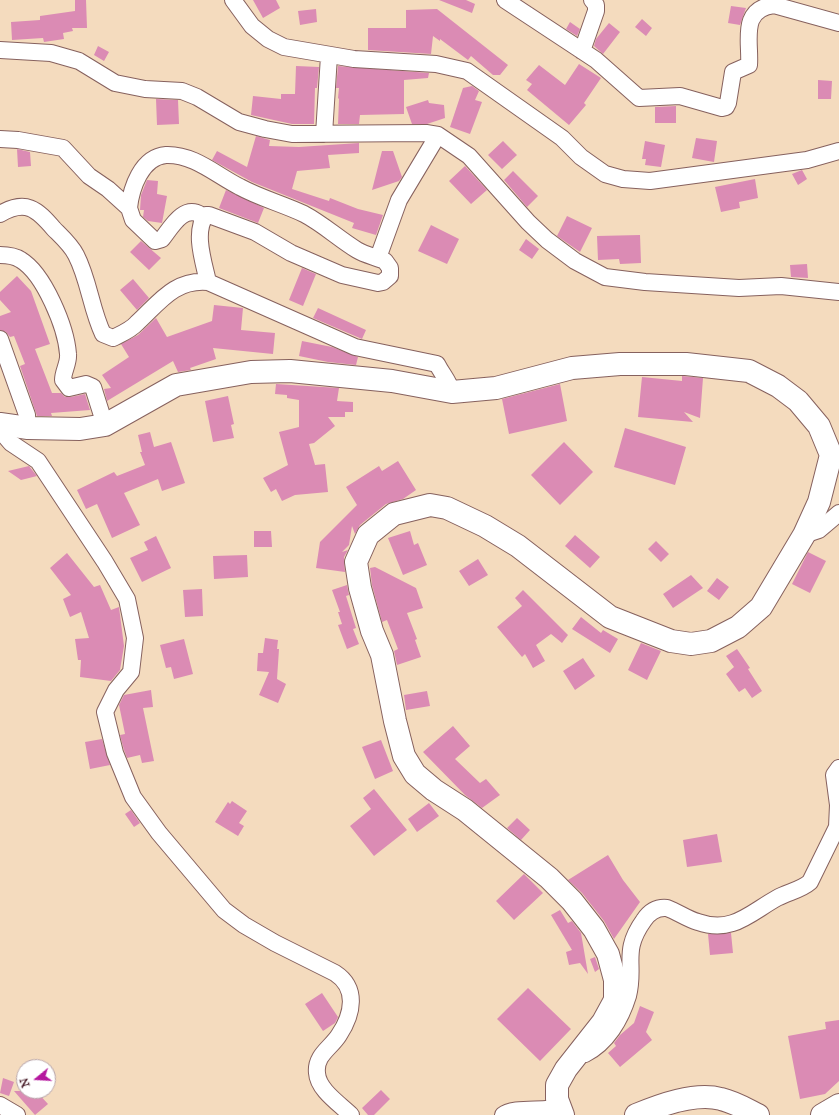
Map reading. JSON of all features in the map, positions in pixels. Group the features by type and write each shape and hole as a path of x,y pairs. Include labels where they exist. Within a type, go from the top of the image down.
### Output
{"main road":[{"path":"0,424 28,428 80,429 105,425 176,385 251,372 290,371 392,381 452,392 496,388 572,368 620,364 686,364 749,371 778,386 798,401 819,426 831,455 819,502 804,535 761,607 738,627 710,641 691,644 670,641 610,617 518,546 485,526 447,508 430,505 394,514 368,535 356,562 360,588 372,631 382,655 395,722 404,756 415,774 434,790 465,810 549,878 572,901 594,928 608,954 615,980 615,1000 603,1022 572,1060 557,1085 557,1099 561,1111"},
{"path":"636,1115 660,1105 689,1098 720,1098 758,1115"},
{"path":"822,1115 839,1105"}],"street":[{"path":"234,0 252,26 268,39 284,47 329,56 374,61 436,64 467,71 562,138 581,157 605,174 623,179 650,181 807,160 839,151"},
{"path":"505,0 596,60 639,98 680,96 722,108 726,107 729,98 733,72 749,65 748,33 753,17 763,8 774,5 839,23"},
{"path":"582,51 596,11 596,5 592,0"},
{"path":"0,50 50,53 79,61 115,84 145,89 182,91 198,97 239,122 265,129 292,134 438,135 469,156 528,222 547,240 575,261 605,277 645,282 739,288 781,286 839,292"},
{"path":"324,134 329,56"},
{"path":"378,258 400,200 438,135"},
{"path":"0,140 18,140 63,148 89,176 108,189 130,208"},
{"path":"202,220 201,215 197,213 186,214 178,218 162,239 158,241 155,241 133,220 130,208 130,195 137,178 152,160 166,155 186,158 204,166 241,188 304,214 358,251 378,258 388,264 390,272 389,278 386,281 378,283 342,275 321,267 255,232 206,215 202,220 200,230 208,282"},
{"path":"0,214 11,208 23,206 37,211 46,218 75,254 88,286 96,318 103,334 113,338 137,324 154,306 175,288 187,283 208,282 355,347 437,364 442,375 450,385 452,392"},
{"path":"0,255 21,260 39,280 51,298 56,309 69,355 63,380 69,388 86,384 93,387 105,425"},
{"path":"0,338 27,415 28,428"},
{"path":"0,430 11,443 38,460 105,562 127,599 135,638 130,672 116,690 106,712 115,753 133,797 159,833 224,910 244,925 275,943 335,973 344,979 349,987 351,1000 349,1018 339,1036 325,1049 319,1060 317,1074 322,1087 351,1115"},
{"path":"804,535 819,530 839,513"},
{"path":"572,1060 606,1038 615,1026 628,995 630,946 634,935 647,916 654,910 667,908 710,926 729,924 754,913 783,895 805,886 810,882 837,827 838,805 834,775 839,768"},
{"path":"0,1105 17,1115"},
{"path":"504,1115 513,1110 561,1111"}],"building":[{"path":"75,0 86,0 87,28 72,28 73,31 63,33 64,39 44,42 43,38 12,40 11,22 40,20 40,16 75,11"},
{"path":"253,0 276,0 280,8 263,18"},
{"path":"439,0 466,0 475,4 472,13"},
{"path":"731,6 746,8 740,25 728,23"},
{"path":"316,9 317,22 300,25 298,11"},
{"path":"437,9 508,65 500,75 493,75 471,56 468,60 440,39 440,41 433,36 431,54 368,50 368,28 406,28 406,10"},
{"path":"642,19 652,28 646,36 635,27"},
{"path":"570,22 580,29 577,36 566,29"},
{"path":"609,23 620,32 603,54 594,46 596,39"},
{"path":"98,46 109,52 104,61 94,55"},
{"path":"579,64 601,78 584,103 586,105 569,125 527,90 532,84 526,80 539,65 565,85"},
{"path":"296,66 319,67 317,88 315,88 314,124 292,124 251,115 253,96 281,99 281,94 295,94"},
{"path":"338,66 429,73 428,78 404,80 404,114 360,115 359,124 338,124 339,88 336,88"},
{"path":"818,80 832,81 831,99 818,99"},
{"path":"472,86 479,91 475,100 482,102 470,134 450,127 463,88"},
{"path":"156,99 178,100 179,124 157,125"},
{"path":"428,100 429,103 444,105 445,118 427,124 412,124 406,107"},
{"path":"676,106 676,123 655,123 655,107"},
{"path":"256,136 270,140 269,146 299,147 359,143 359,153 328,155 330,168 297,171 292,189 329,201 330,198 358,209 383,215 376,235 352,228 354,223 252,182 212,160 217,151 247,167"},
{"path":"696,138 717,141 714,162 692,158"},
{"path":"503,141 517,155 502,169 488,155"},
{"path":"645,141 665,145 661,167 645,165 646,159 642,159"},
{"path":"17,149 30,152 31,166 18,167"},
{"path":"382,151 393,151 402,177 399,181 372,190"},
{"path":"465,166 487,190 471,204 449,181"},
{"path":"802,170 807,179 798,185 792,174"},
{"path":"513,171 538,196 527,207 504,180"},
{"path":"755,179 758,198 739,202 740,208 721,212 715,187"},
{"path":"147,180 158,181 157,194 167,196 162,223 148,221 143,217 144,210 140,210 141,195"},
{"path":"226,190 264,208 258,223 219,208"},
{"path":"567,216 592,228 580,252 557,236"},
{"path":"431,225 459,239 447,264 418,251"},
{"path":"640,235 641,263 620,264 619,259 598,260 597,236"},
{"path":"526,239 539,249 532,259 519,250"},
{"path":"141,241 161,258 149,270 130,252"},
{"path":"807,264 808,278 791,277 790,265"},
{"path":"302,268 316,274 303,306 289,300"},
{"path":"17,276 31,291 50,344 35,349 52,393 61,393 65,397 85,394 90,410 51,413 52,416 37,416 20,366 25,364 14,336 10,337 6,332 0,330 0,316 11,312 0,300 0,292"},
{"path":"133,279 149,298 137,310 120,290"},
{"path":"214,305 243,308 241,330 275,333 273,354 213,348 216,359 190,368 191,370 178,372 173,361 107,401 104,389 111,388 102,375 129,357 121,344 138,335 156,318 167,337 212,321"},
{"path":"318,308 366,330 362,339 313,318"},
{"path":"302,341 332,347 358,357 356,365 328,362 299,356"},
{"path":"682,376 703,378 700,418 684,412 693,422 638,417 642,377 682,381"},
{"path":"276,384 339,388 337,401 353,402 353,412 345,412 345,417 328,417 335,426 314,443 309,444 315,465 325,464 328,492 295,495 282,501 276,489 271,492 263,478 288,465 279,432 299,427 299,400 287,398 287,395 275,394"},
{"path":"560,384 567,421 509,434 502,399"},
{"path":"228,396 234,424 231,425 234,438 213,442 205,401"},
{"path":"625,428 686,447 675,485 614,467"},
{"path":"150,432 154,447 171,442 185,483 162,491 158,479 124,493 140,525 112,538 97,504 86,509 77,490 114,472 117,476 145,465 140,452 142,452 138,435"},
{"path":"564,442 593,472 560,505 531,475"},
{"path":"398,461 416,490 403,499 386,504 360,525 355,534 352,526 349,545 342,552 348,550 344,557 345,572 316,568 320,542 357,505 346,487 379,466 382,471"},
{"path":"29,466 37,476 21,480 8,471"},
{"path":"254,531 271,531 272,547 254,547"},
{"path":"410,531 414,545 418,543 427,565 403,575 388,538"},
{"path":"575,535 600,557 590,568 565,546"},
{"path":"156,536 171,568 142,582 130,558 148,550 144,542"},
{"path":"656,541 669,554 661,562 648,549"},
{"path":"808,552 826,561 810,593 792,584"},
{"path":"67,553 94,587 100,585 111,610 119,607 124,646 120,670 111,681 80,677 81,660 78,660 75,639 89,638 81,612 70,617 63,599 71,595 50,568"},
{"path":"247,555 248,577 214,579 213,556"},
{"path":"478,559 488,575 469,586 459,571"},
{"path":"375,567 416,588 423,608 407,613 417,639 415,640 421,657 397,665 394,651 398,649 387,620 382,622 372,585 370,568"},
{"path":"691,575 703,588 673,608 663,594"},
{"path":"717,578 729,587 719,600 707,591"},
{"path":"347,585 349,595 346,596 356,628 353,629 359,644 347,649 338,625 342,624 338,612 340,612 332,590"},
{"path":"202,589 203,616 185,617 183,590"},
{"path":"523,590 568,635 562,643 551,634 536,645 545,661 533,668 525,654 522,657 497,627 522,606 515,598"},
{"path":"581,617 601,633 603,630 618,639 610,653 572,629"},
{"path":"265,638 278,640 277,649 279,649 277,679 286,684 278,703 259,695 269,672 257,671 258,653 263,653"},
{"path":"184,639 193,674 174,679 171,667 166,668 160,645"},
{"path":"641,643 661,651 647,680 628,670"},
{"path":"737,649 750,668 748,669 762,691 752,698 745,688 739,692 726,674 734,667 726,656"},
{"path":"583,658 595,676 575,690 563,671"},
{"path":"151,690 153,707 143,708 154,761 142,763 140,755 127,758 120,735 125,734 119,705 124,695"},
{"path":"427,691 430,706 406,710 404,695"},
{"path":"453,726 470,746 455,759 480,783 486,779 500,795 482,808 465,795 423,752"},
{"path":"102,739 110,765 90,769 85,742"},
{"path":"381,740 393,771 375,779 362,747"},
{"path":"374,789 407,830 374,856 350,826 371,809 363,798"},
{"path":"232,801 247,811 239,823 244,826 238,836 215,822 228,802 230,804"},
{"path":"429,803 439,816 417,832 408,819"},
{"path":"131,810 140,823 134,827 125,814"},
{"path":"517,818 530,830 521,840 507,828"},
{"path":"717,834 722,862 687,867 683,840"},
{"path":"608,855 623,880 640,902 614,939 604,921 582,893 568,880"},
{"path":"524,874 543,893 514,920 496,901"},
{"path":"560,910 568,923 572,921 581,933 588,974 580,963 569,965 566,952 572,950 551,915"},
{"path":"731,933 733,953 710,955 708,934"},
{"path":"595,957 599,969 595,972 590,959"},
{"path":"528,988 571,1029 540,1061 497,1019"},
{"path":"322,993 338,1017 335,1023 323,1031 305,1004"},
{"path":"640,1006 654,1012 646,1032 652,1040 620,1067 608,1053 616,1046 614,1043 620,1035 634,1023"},
{"path":"839,1020 839,1081 825,1094 800,1099 788,1036 826,1029 825,1022"},
{"path":"3,1078 14,1082 9,1096 0,1093"},
{"path":"381,1090 390,1099 374,1115 368,1115 362,1108"},
{"path":"21,1099 43,1099 48,1104 35,1115"}]}
